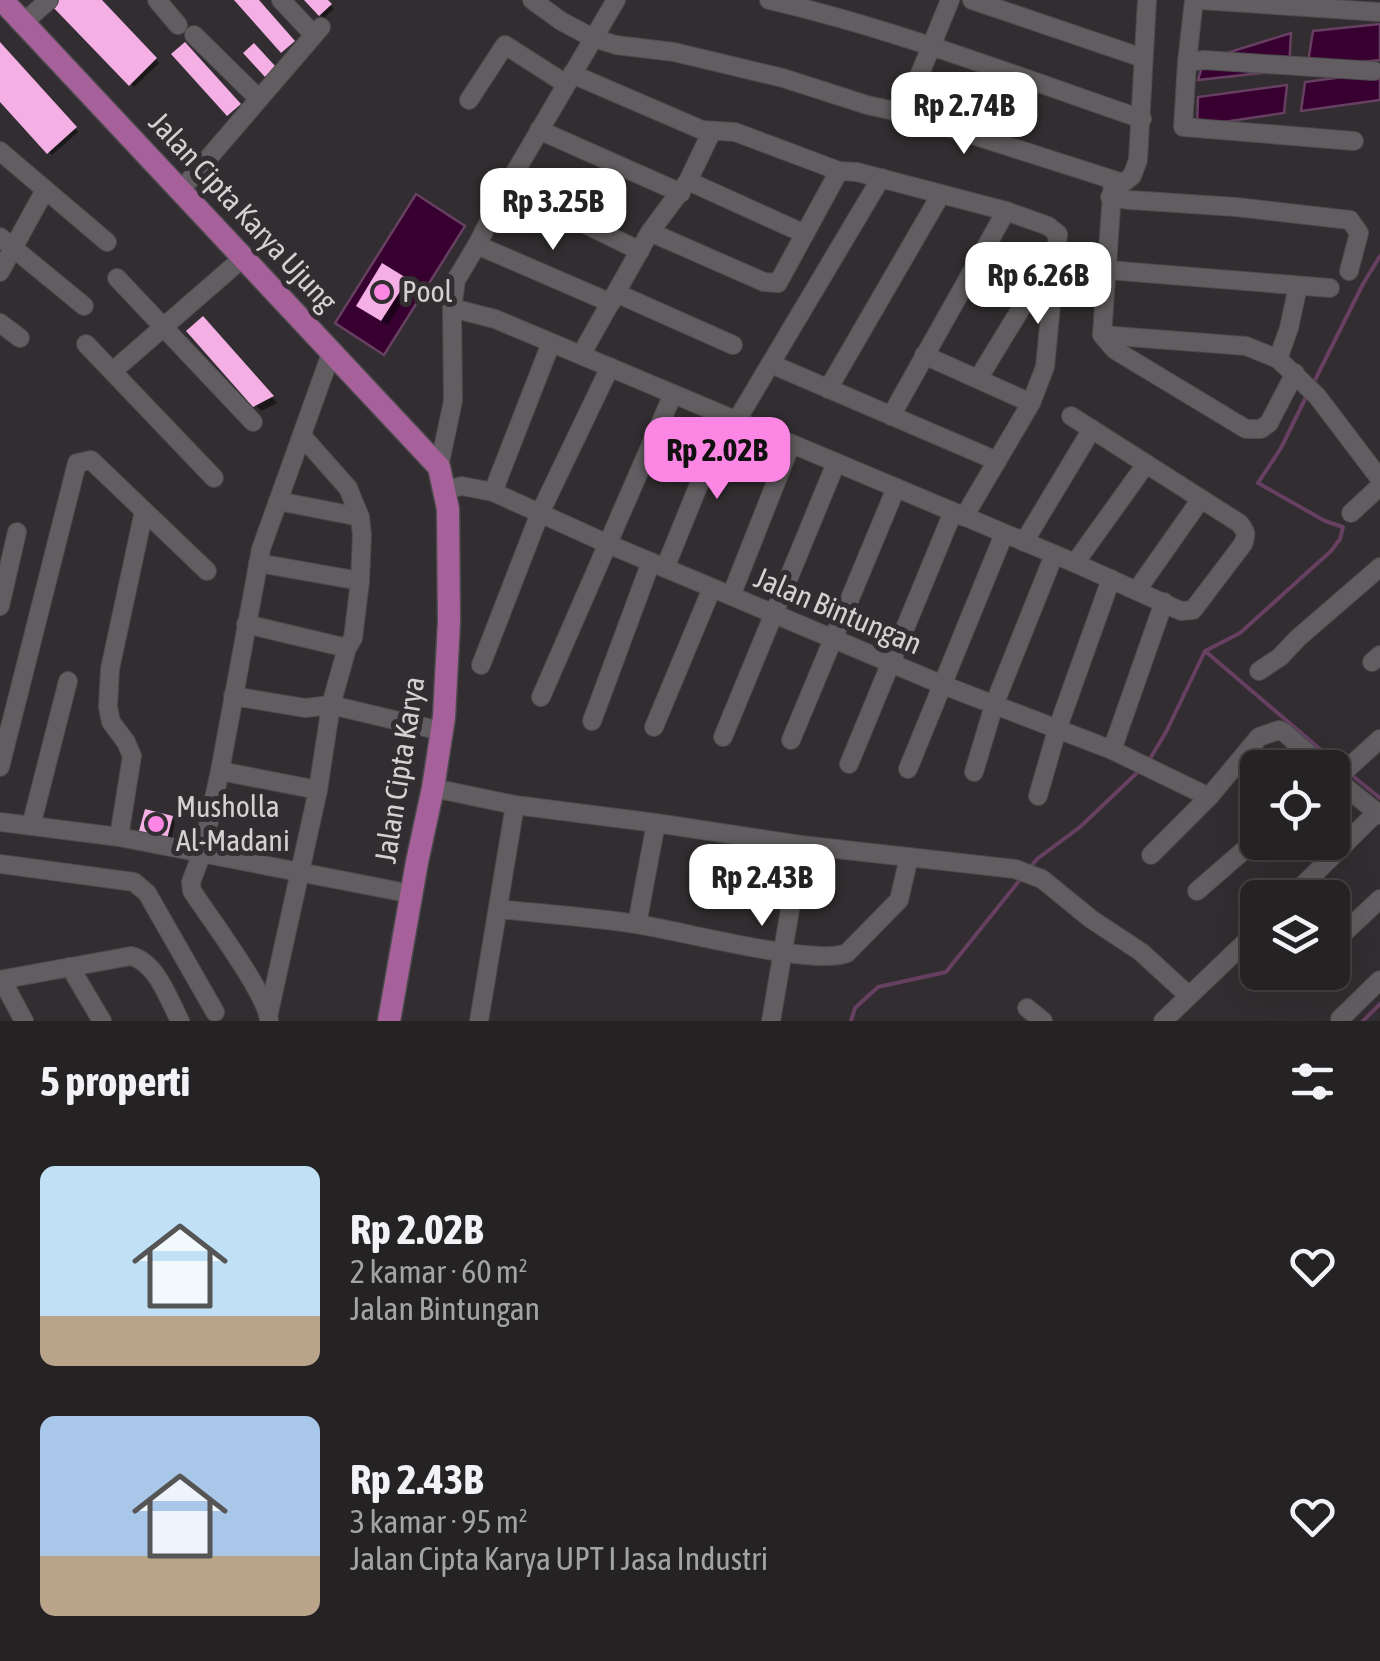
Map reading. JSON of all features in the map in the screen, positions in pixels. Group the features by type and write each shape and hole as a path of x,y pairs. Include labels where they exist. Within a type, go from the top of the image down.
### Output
{"main road":[{"name":"Jalan Cipta Karya Ujung","path":"2,0 244,257 442,478"},
{"name":"Jalan Cipta Karya","path":"390,1021 444,718 449,622 448,509 442,478"}],"street":[{"path":"23,22 49,0"},
{"path":"157,0 259,98"},
{"path":"181,190 317,31 282,0"},
{"path":"532,0 593,38 692,56 904,113 1111,188 1130,200 1350,220 1359,233 1349,272"},
{"path":"442,478 453,401 452,308 456,280 616,0"},
{"path":"768,0 931,47 1142,119"},
{"path":"904,113 950,0"},
{"path":"972,0 1142,58"},
{"path":"1111,188 1132,176 1138,160 1147,0"},
{"path":"1354,141 1184,127 1187,62 1197,0 1379,12"},
{"path":"468,100 505,45 569,79 684,124 702,130 735,132 839,172 857,172 1006,211 1048,226 1058,234 1045,367 1031,403 958,515 849,764"},
{"path":"1187,62 1374,71"},
{"path":"539,130 805,234"},
{"path":"582,356 650,232 684,187 712,131"},
{"path":"0,151 107,242"},
{"path":"650,232 764,282 778,283 839,172"},
{"path":"592,721 658,565 731,419 771,364 881,178"},
{"path":"507,186 640,250"},
{"path":"1111,188 1102,334 1115,350 1246,429 1261,429 1269,423 1298,377"},
{"path":"0,272 6,242 45,190"},
{"path":"828,389 942,194"},
{"path":"891,416 1006,211"},
{"path":"6,242 84,306"},
{"path":"477,245 733,345"},
{"path":"978,379 1057,250"},
{"path":"112,371 244,257"},
{"path":"1108,270 1330,288"},
{"path":"118,278 253,422"},
{"path":"1278,359 1290,328 1298,286"},
{"path":"452,308 496,319 1181,611 1193,610 1243,544 1246,535 1239,522 1071,416"},
{"path":"0,323 20,338"},
{"path":"1102,334 1246,346 1278,359 1317,396 1380,483 1351,513"},
{"path":"493,492 551,343"},
{"path":"86,344 214,478"},
{"path":"924,355 1031,403"},
{"path":"269,1016 192,892 191,882 202,853 220,770 258,563 328,359"},
{"path":"771,364 997,460"},
{"path":"480,665 540,514 610,368"},
{"path":"542,697 673,394"},
{"path":"1024,542 1092,429"},
{"path":"269,1016 318,790 331,705 352,638 360,581 360,517 348,488 302,436"},
{"path":"731,596 791,444"},
{"path":"0,767 77,463 91,460 207,571"},
{"path":"724,737 836,463"},
{"path":"1075,563 1146,464"},
{"name":"Jalan Bintungan","path":"442,478 493,492 942,685 1136,760 1209,797"},
{"path":"791,740 896,488"},
{"path":"1138,590 1201,499"},
{"path":"278,501 360,517"},
{"path":"119,837 132,756 111,722 110,669 144,511"},
{"path":"0,606 17,532"},
{"path":"908,769 1004,534"},
{"path":"974,772 994,704 1054,555"},
{"path":"258,563 360,581"},
{"path":"1259,671 1280,657 1380,567"},
{"path":"1038,796 1057,730 1111,579"},
{"path":"654,727 712,588"},
{"path":"1112,750 1164,602"},
{"path":"246,624 347,648"},
{"path":"32,826 68,681"},
{"path":"233,696 306,708 331,705 441,731"},
{"path":"1248,750 1259,737 1279,730 1308,750"},
{"path":"1350,762 1380,740"},
{"path":"1151,855 1240,760"},
{"path":"220,770 318,790"},
{"path":"1309,880 1378,814 1350,785"},
{"path":"433,788 516,805 801,845 1015,869 1042,879 1091,919 1141,952 1188,995"},
{"path":"479,1021 516,805"},
{"path":"0,822 119,837 412,894"},
{"path":"637,924 656,822"},
{"path":"771,1021 801,845"},
{"path":"1197,892 1240,854"},
{"path":"498,908 637,924 782,952 837,958 847,953 899,900 909,857"},
{"path":"0,864 140,885 148,893 211,1018"},
{"path":"1350,927 1380,899"},
{"path":"1163,1021 1240,947"},
{"path":"24,1021 1,980 130,956 150,966 180,1021"},
{"path":"70,967 102,1021"},
{"path":"1340,1019 1380,980"},
{"path":"1027,1008 1043,1021"}],"shaded area":[{"path":"1380,24 1380,60 1307,68 1313,31"},
{"path":"1291,33 1289,70 1198,80 1204,60"},
{"path":"1380,72 1380,100 1301,111 1305,82"},
{"path":"1287,85 1284,113 1197,126 1198,97"},
{"path":"416,194 465,226 384,355 335,323"}],"building":[{"path":"55,0 102,0 157,58 129,86 50,4"},
{"path":"234,0 259,0 295,41 281,53"},
{"path":"304,0 328,0 332,4 319,16"},
{"path":"0,42 77,127 47,154 0,102"},
{"path":"185,42 241,104 227,116 171,54"},
{"path":"254,43 276,67 265,77 243,53"},
{"name":"Pool","path":"382,263 408,279 381,321 356,306"},
{"path":"203,316 274,396 253,407 186,331"},
{"name":"Musholla Al-Madani","path":"145,809 173,816 167,839 139,831"}],"waterway":[{"path":"1314,382 1380,256"},
{"path":"1307,395 1281,448 1258,483 1343,527 1340,539 1240,633 1205,651 1321,750"},
{"path":"1148,762 1205,651"},
{"path":"1029,869 1141,769"},
{"path":"1350,774 1380,798"},
{"path":"851,1021 855,1008 878,987 946,972 1023,876"},
{"path":"1363,1021 1380,1004"}],"place":[{"name":"Pool","path":"382,292"},
{"name":"Musholla Al-Madani","path":"156,824"}]}
